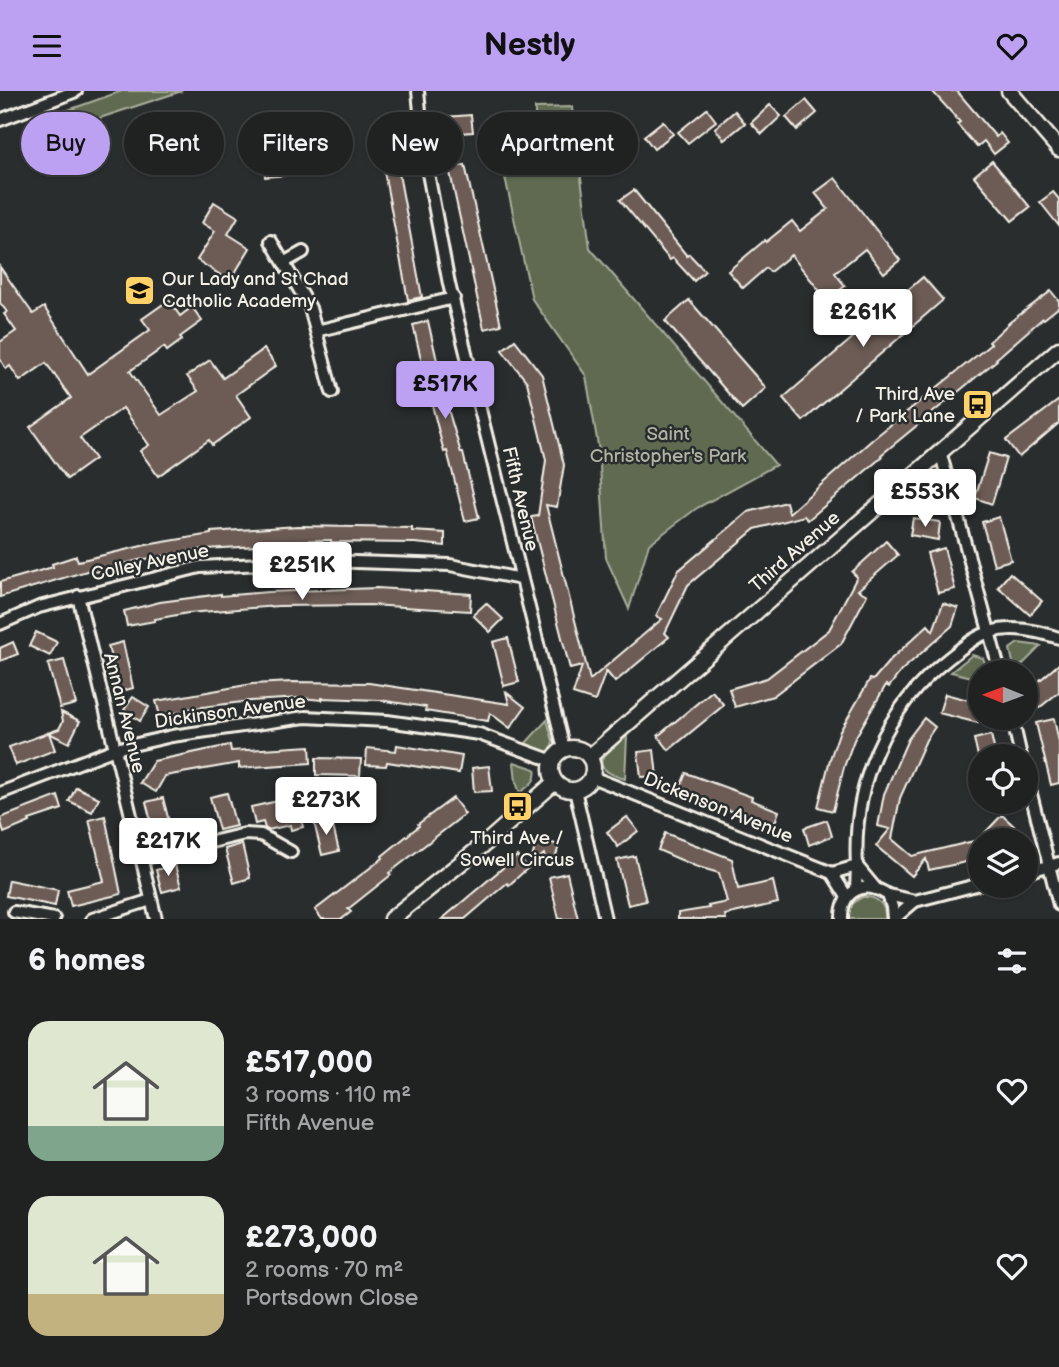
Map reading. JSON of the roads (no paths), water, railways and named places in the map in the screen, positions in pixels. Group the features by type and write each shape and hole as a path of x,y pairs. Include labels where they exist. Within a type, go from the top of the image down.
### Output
{"street":[{"path":"0,120 76,91"},
{"name":"Fifth Avenue","path":"418,91 424,152 454,298 564,750"},
{"path":"1009,91 1059,149"},
{"path":"271,241 310,308 332,392"},
{"path":"285,262 303,252"},
{"path":"316,331 454,298"},
{"name":"Third Avenue","path":"589,757 1059,349"},
{"path":"940,451 997,660"},
{"name":"Colley Avenue","path":"0,624 39,607 200,567 323,561 450,565 521,579"},
{"name":"Annan Avenue","path":"78,596 156,919"},
{"path":"841,919 842,906 851,893 857,866 859,807 876,750 891,720 912,691 964,646 990,632 1032,629 1059,638"},
{"name":"Dickinson Avenue","path":"0,793 115,749 172,736 306,717 346,718 479,734 553,761"},
{"path":"578,748 589,757 593,770 592,777 585,785 575,790 564,788 555,782 552,775 553,761 564,750 578,748"},
{"name":"Dickenson Avenue","path":"592,777 832,873"},
{"path":"391,919 487,842 555,782"},
{"path":"575,790 605,919"},
{"path":"1038,814 1053,865 1059,905"},
{"path":"141,859 245,834 261,835 291,852"},
{"path":"851,893 832,873 857,866"},
{"path":"857,866 876,889 888,895 915,901"},
{"path":"893,919 915,901 968,887"},
{"path":"851,893 876,889"},
{"path":"888,895 893,919"},
{"path":"92,919 151,900"},
{"path":"14,912 54,919"}],"place":[{"name":"Our Lady and St Chad Catholic Academy","path":"139,290"},
{"name":"Third Ave / Park Lane","path":"978,405"},
{"name":"Third Ave / Sowell Circus","path":"517,807"}],"park label":[{"name":"Saint Christopher's Park","path":"668,445"}]}
